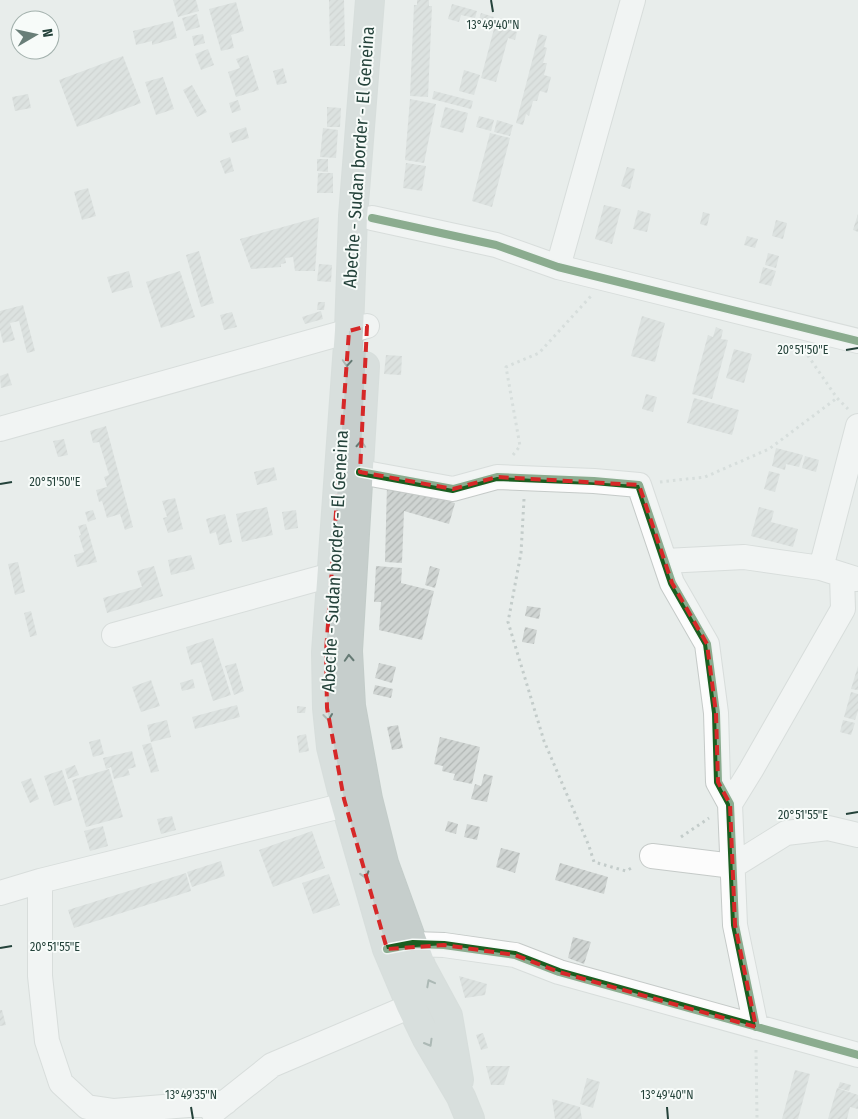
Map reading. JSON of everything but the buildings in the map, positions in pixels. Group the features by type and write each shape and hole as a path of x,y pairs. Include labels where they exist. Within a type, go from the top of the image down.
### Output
{"highway":[{"name":"Abeche - Sudan border - El Geneina","path":"352,801 351,706 348,651 360,472 358,328 353,216 370,0"},
{"name":"Abeche - Sudan border - El Geneina","path":"388,0 372,218 331,575 326,652 327,708 331,748 352,801 400,947 411,1006 427,1039 466,1108"},
{"name":"Abeche - Sudan border - El Geneina","path":"400,947 422,968 448,1016 466,1108"}],"street":[{"path":"558,267 632,0"},
{"path":"372,218 496,245 558,267 858,341"},
{"path":"0,429 358,328"},
{"path":"730,804 843,609 840,574 854,419"},
{"path":"360,472 453,489 497,478 594,481 639,485 672,583 706,644 716,713 718,782 730,804 735,925 756,1027"},
{"path":"665,561 744,557 840,574"},
{"path":"114,635 331,575"},
{"path":"0,893 352,801"},
{"path":"652,856 733,866 786,832 828,828 858,835"},
{"path":"40,881 40,976 47,1041 61,1083 87,1106 114,1111 226,1102"},
{"path":"400,947 444,945 515,955 559,972 858,1055"},
{"path":"203,1119 272,1065 411,1006"}],"path":[{"path":"497,478 520,446 506,367 539,352 607,279"},
{"path":"785,323 837,398 854,419"},
{"path":"639,485 705,477 769,449 837,398"},
{"path":"525,478 522,553 508,622 544,741 594,862 626,871 730,804"},
{"path":"756,1027 757,1119"}],"highlighted area":[{"path":"367,326 360,472 453,489 497,477 639,485 672,583 707,644 716,713 718,782 730,804 735,925 756,1027 559,972 515,955 444,945 387,949 344,799 327,708 326,652 349,331"}],"cycle path":[{"path":"372,218 496,245 558,267 858,341"},
{"path":"360,472 453,489 497,477 639,485 672,583 707,644 716,713 718,782 730,804 735,925 756,1027"},
{"path":"387,949 413,944 444,945 515,955 559,972 858,1055"}]}
